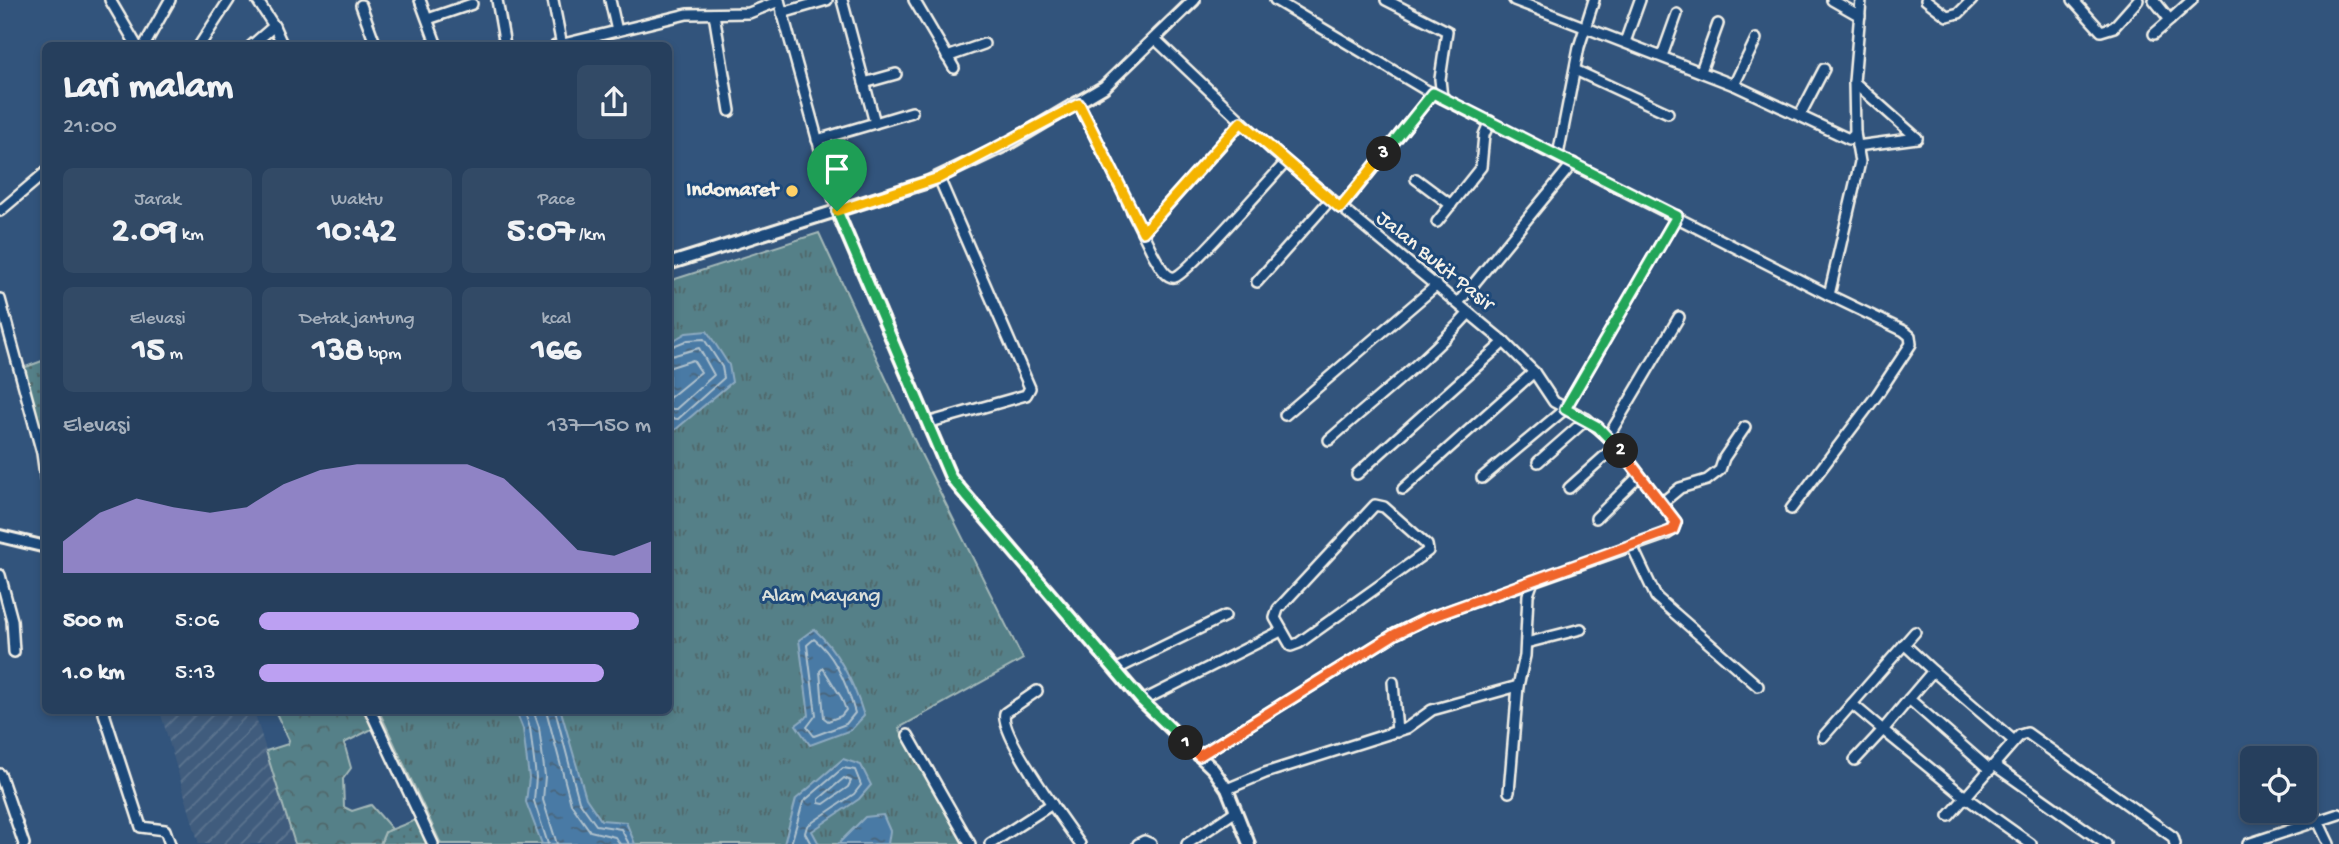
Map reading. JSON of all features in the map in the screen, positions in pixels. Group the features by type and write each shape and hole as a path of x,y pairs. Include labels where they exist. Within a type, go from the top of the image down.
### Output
{"main road":[{"path":"672,263 939,178 1079,104 1104,87 1194,0"},
{"path":"837,211 956,485 1142,701 1199,756 1227,789 1249,844"},
{"path":"0,536 42,546"}],"street":[{"path":"110,0 135,42"},
{"path":"146,42 170,0"},
{"path":"202,42 229,0"},
{"path":"257,0 281,42"},
{"path":"420,0 436,42"},
{"path":"497,0 504,42"},
{"path":"553,0 560,42"},
{"path":"610,0 617,31"},
{"path":"782,13 827,0"},
{"path":"842,0 875,123"},
{"path":"914,0 954,68"},
{"path":"1275,0 1437,95 1905,331 1911,344 1877,395 1791,509"},
{"path":"1340,208 1437,95 1447,31 1386,0"},
{"path":"1514,0 1701,71 1851,136"},
{"path":"1558,155 1575,70 1594,0"},
{"path":"1625,42 1640,0"},
{"path":"1832,0 1860,16"},
{"path":"1829,295 1860,162 1857,146 1851,136 1861,0"},
{"path":"1926,0 1947,16 1959,13 1972,0"},
{"path":"2073,0 2101,31 2114,27 2138,0"},
{"path":"2154,0 2170,20"},
{"path":"2154,34 2192,0"},
{"path":"572,42 687,14 748,13 779,1 837,211"},
{"path":"428,19 472,4"},
{"path":"361,5 375,42"},
{"path":"714,14 730,111"},
{"path":"1662,56 1677,14"},
{"path":"1701,71 1717,24"},
{"path":"256,42 274,26"},
{"name":"Jalan Bukit Pasir","path":"1155,39 1286,162 1504,342 1534,372 1554,402 1587,419 1617,445 1676,522 1673,530 1632,545"},
{"path":"1734,85 1756,39"},
{"path":"947,57 984,44"},
{"path":"1800,115 1824,69"},
{"path":"1575,70 1668,113"},
{"path":"864,83 896,74"},
{"path":"1854,82 1917,138 1857,146"},
{"path":"1079,104 1167,275 1176,276 1286,162"},
{"path":"817,140 912,112"},
{"path":"1437,222 1481,167 1484,135 1490,121"},
{"path":"1143,232 1241,122"},
{"path":"1458,303 1573,163"},
{"path":"0,211 42,175"},
{"path":"927,423 1026,396 1030,388 939,178"},
{"path":"1416,179 1451,205"},
{"path":"1257,282 1330,200"},
{"path":"1482,478 1565,409 1677,216"},
{"path":"1285,415 1437,285"},
{"path":"0,299 42,446"},
{"path":"1329,440 1393,382 1438,348 1469,313"},
{"path":"1608,437 1679,317"},
{"path":"1357,474 1504,342"},
{"path":"1403,489 1534,372"},
{"path":"1538,462 1587,419"},
{"path":"1662,502 1680,488 1707,480 1720,470 1724,458 1745,427"},
{"path":"1569,488 1617,445"},
{"path":"1596,518 1639,476"},
{"path":"1375,505 1384,507 1427,545 1428,551 1299,643 1291,646 1281,631 1275,618 1278,609 1375,505"},
{"path":"1199,756 1395,634 1426,619 1632,545 1656,597 1758,687"},
{"path":"0,575 12,620 14,652"},
{"path":"1509,792 1518,687 1526,643 1528,595 1533,581"},
{"path":"1115,670 1225,616"},
{"path":"1526,643 1581,629"},
{"path":"1142,701 1281,631"},
{"path":"1823,737 1915,632"},
{"path":"1904,644 2014,741"},
{"path":"1855,760 1933,671"},
{"path":"1393,682 1396,732"},
{"path":"1227,789 1265,773 1407,728 1433,710 1518,687"},
{"path":"1037,691 1005,713 1003,718 1020,756 1080,844"},
{"path":"1909,699 1992,768 2106,844"},
{"path":"1852,704 1965,797 2031,844"},
{"path":"104,714 139,823 145,830 165,830 170,844"},
{"path":"372,714 433,844"},
{"path":"1949,816 2014,741 2027,733 2173,837 2175,844"},
{"path":"908,735 970,844"},
{"path":"0,774 24,844"},
{"path":"990,844 1052,804"},
{"path":"1187,844 1236,811"},
{"path":"2248,844 2339,814"},
{"path":"2318,821 2329,844"},
{"path":"1138,844 1144,841 1151,844"}],"shaded area":[{"path":"161,714 255,714 295,844 199,844"}],"green space":[{"name":"Alam Mayang","path":"819,233 918,448 1023,659 899,728 963,844 441,844 380,714 672,714 672,280"},
{"path":"42,361 42,439 23,368"},
{"path":"276,714 367,714 374,728 344,743 351,768 343,779 344,807 352,811 371,805 392,829 385,832 380,844 295,844 266,751 288,744 289,740"},
{"path":"418,819 429,844 380,844 385,832"}],"water":[{"path":"707,331 729,365 732,382 675,430 672,426 672,341 686,333"},
{"path":"814,629 845,669 864,716 851,730 810,745 796,725 809,715 799,640"},
{"path":"517,714 562,714 586,798 601,820 626,822 635,844 542,844 526,802 529,778 523,729"},
{"path":"843,759 861,765 871,785 859,799 812,831 819,844 784,844 796,799"},
{"path":"883,815 890,831 888,844 838,844 865,817"}],"place":[{"name":"Indomaret","path":"792,191"}],"route":[{"path":"1433,93 1677,216 1565,409 1587,419 1617,445 1662,502 1676,522 1675,526 1667,534 1426,619 1395,634 1289,703 1220,741 1199,756 1142,701 951,478 837,211 939,178 1006,145 1079,104 1143,232 1241,122 1340,208 1433,93"}]}
